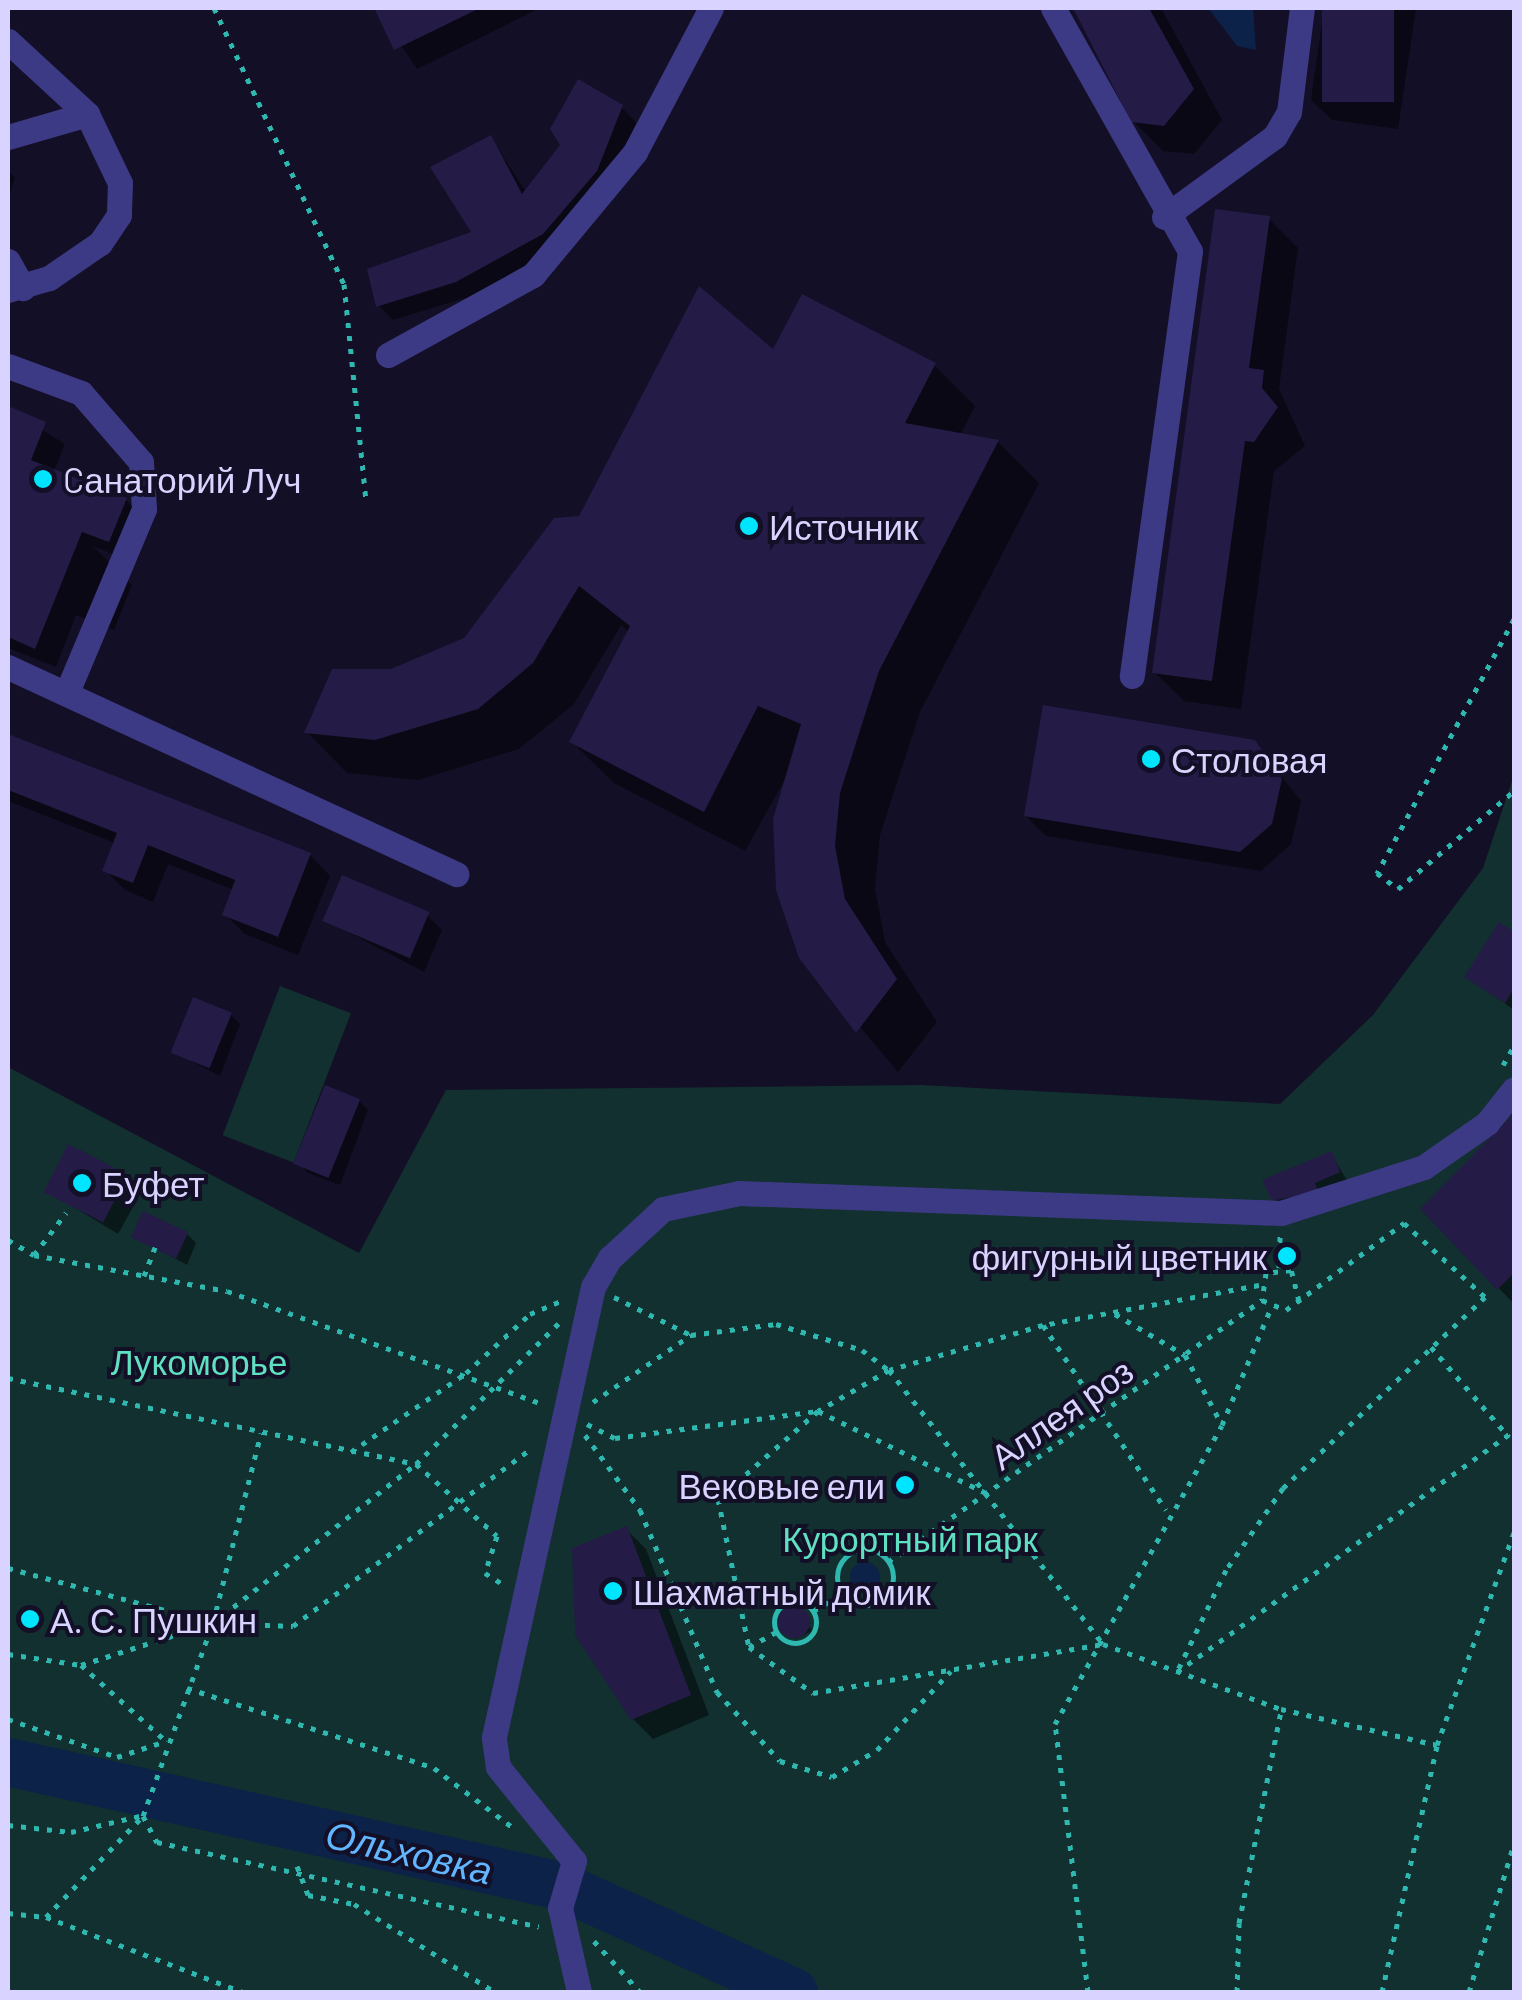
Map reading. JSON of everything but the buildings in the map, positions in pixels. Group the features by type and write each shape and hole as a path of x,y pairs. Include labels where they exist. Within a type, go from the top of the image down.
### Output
{"lane":[{"path":"388,355 532,276 635,152 712,8"},
{"path":"1053,8 1164,216 1190,251 1132,676"},
{"path":"1164,216 1275,136 1289,112 1302,8"},
{"path":"8,40 87,114 120,183 120,215 71,266 15,289 8,262"},
{"path":"8,137 87,114"},
{"path":"8,366 81,393 141,462 144,509 67,692"},
{"path":"8,667 456,874"},
{"path":"579,1992 560,1908 570,1872 566,1842 498,1767 494,1737 521,1596 572,1416 593,1287 610,1258 663,1210 739,1193 1281,1213 1424,1167 1487,1123 1514,1090"}],"path":[{"path":"214,8 344,284 366,502"},
{"path":"1514,619 1377,873 1398,889 1514,791"},
{"path":"34,1255 66,1213"},
{"path":"1177,1672 1226,1570 1283,1488 1485,1297 1404,1224 1299,1300 1271,1308"},
{"path":"8,1240 34,1255 227,1291 466,1372 615,1438 818,1410 989,1495"},
{"path":"144,1276 155,1247"},
{"path":"1271,1308 1262,1300 1259,1286 1266,1274 1291,1270 1299,1300"},
{"path":"1259,1286 1043,1325 889,1370 818,1410 718,1499 749,1647 813,1693 1103,1644 1282,1708 1436,1746"},
{"path":"351,1452 466,1372 530,1314 593,1287 691,1335"},
{"path":"8,1654 81,1666 212,1623 416,1464 500,1386 593,1287"},
{"name":"Аллея роз","path":"888,1562 989,1495 1262,1300"},
{"path":"1088,1992 1055,1724 1103,1644 1166,1510 1222,1425 1271,1308"},
{"path":"1112,1312 1184,1355 1222,1425"},
{"path":"8,1568 212,1623 293,1626 461,1506 572,1416 691,1335 776,1324 819,1332 889,1370 1103,1644"},
{"path":"1043,1325 1166,1510"},
{"path":"1177,1672 1512,1434 1431,1347"},
{"path":"8,1378 416,1464 498,1536 484,1573 521,1596"},
{"path":"572,1416 640,1510 717,1692 780,1761 832,1777 877,1750 953,1669"},
{"path":"46,1916 142,1816 166,1741 212,1623 260,1433"},
{"path":"1382,1992 1436,1746 1514,1532"},
{"path":"813,1611 842,1594 876,1602 892,1580 888,1562 866,1549 849,1554 837,1577 842,1594"},
{"path":"776,1632 781,1606 799,1601 813,1611"},
{"path":"776,1632 800,1643 814,1631 813,1611"},
{"path":"749,1647 776,1632"},
{"path":"81,1666 166,1741"},
{"path":"187,1688 434,1768 525,1837"},
{"path":"1237,1992 1239,1923 1282,1708"},
{"path":"8,1719 117,1757 166,1741"},
{"path":"8,1825 71,1832 142,1816"},
{"path":"142,1816 157,1842 297,1866 541,1928 560,1908 640,1992"},
{"path":"1469,1992 1514,1844"},
{"path":"297,1866 308,1895 354,1904 495,1992"},
{"path":"8,1913 46,1916 242,1992"}],"green space":[{"name":"Курортный парк","path":"1514,775 1514,1992 8,1992 8,1067 359,1253 446,1090 921,1085 1280,1104 1373,1015 1483,868"},
{"path":"280,986 351,1013 294,1163 223,1135"}],"water":[{"path":"1208,8 1253,8 1256,50 1237,46"},
{"path":"865,1562 876,1566 880,1577 876,1588 865,1592 854,1588 850,1577 854,1566"}],"waterway":[{"name":"Ольховка","path":"8,1762 561,1886 794,1992"}],"place":[{"name":"Cанаторий Луч","path":"43,479"},
{"name":"Источник","path":"749,526"},
{"name":"Столовая","path":"1151,759"},
{"name":"Буфет","path":"82,1183"},
{"name":"фигурный цветник","path":"1287,1256"},
{"name":"Вековые ели","path":"905,1485"},
{"name":"Шахматный домик","path":"613,1591"},
{"name":"А. С. Пушкин","path":"30,1619"}],"park label":[{"name":"Лукоморье","path":"199,1361"}]}
